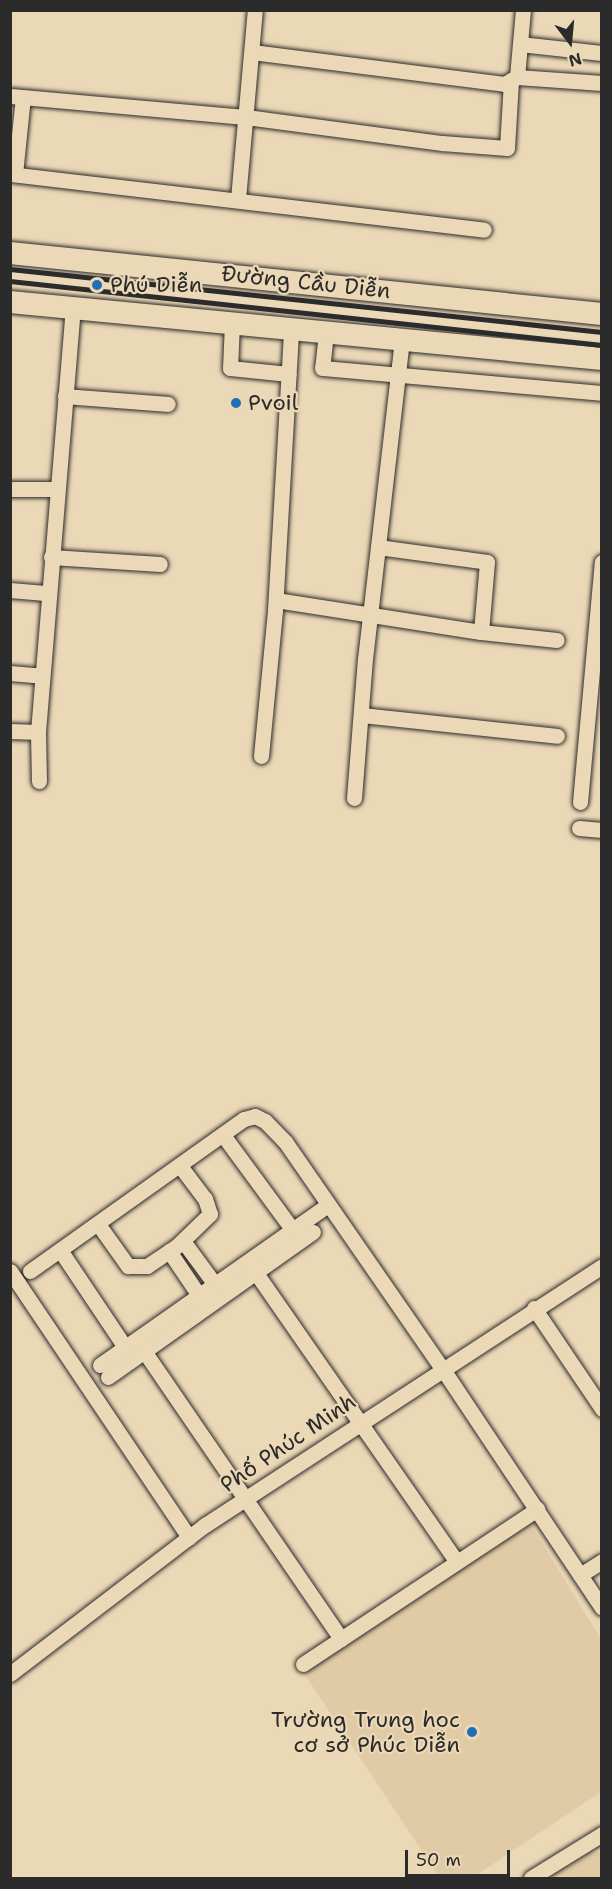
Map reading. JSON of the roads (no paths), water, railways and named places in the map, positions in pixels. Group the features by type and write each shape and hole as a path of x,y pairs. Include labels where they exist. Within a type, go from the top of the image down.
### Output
{"highway":[{"name":"Đường Cầu Diễn","path":"10,253 602,314"},
{"path":"10,302 602,359"}],"street":[{"path":"238,199 255,10"},
{"path":"484,230 13,174 17,97 246,117 442,143 507,148 523,10"},
{"path":"520,44 602,53"},
{"path":"252,52 504,84 514,78 602,83"},
{"path":"39,781 38,732 42,676 73,308"},
{"path":"232,323 230,368 289,374"},
{"path":"261,756 276,600 291,329"},
{"path":"326,332 322,368 398,372 602,393"},
{"path":"354,798 370,614 402,340"},
{"path":"64,396 168,404"},
{"path":"10,489 56,489"},
{"path":"378,547 487,562 482,632"},
{"path":"51,557 160,564"},
{"path":"580,802 602,562"},
{"path":"10,590 48,593"},
{"path":"276,600 482,632 557,640"},
{"path":"10,673 42,676"},
{"path":"362,715 558,736"},
{"path":"10,731 38,732"},
{"path":"579,828 602,830"},
{"path":"30,1271 244,1119 255,1116 265,1121 328,1205 442,1368 602,1608"},
{"path":"222,1135 292,1228"},
{"path":"98,1224 128,1266 147,1266 169,1251 183,1241 210,1214 205,1199 180,1166"},
{"path":"313,1232 144,1351 104,1371 124,1347 198,1293 328,1205"},
{"path":"183,1241 214,1283"},
{"path":"60,1250 124,1347"},
{"path":"169,1251 198,1293"},
{"name":"Phố Phúc Minh","path":"10,1674 189,1537 244,1499 534,1308 602,1266"},
{"path":"10,1271 189,1537"},
{"path":"256,1273 457,1562"},
{"path":"534,1308 600,1403"},
{"path":"144,1351 341,1639"},
{"path":"303,1664 537,1509"},
{"path":"580,1575 602,1561"},
{"path":"531,1878 602,1834"}],"railway":[{"path":"10,269 602,332"},
{"path":"10,281 602,345"}],"place":[{"name":"Phú Diễn","path":"97,285"},
{"name":"Pvoil","path":"236,403"},
{"name":"Trường Trung học cơ sở Phúc Diễn","path":"472,1732"}]}
